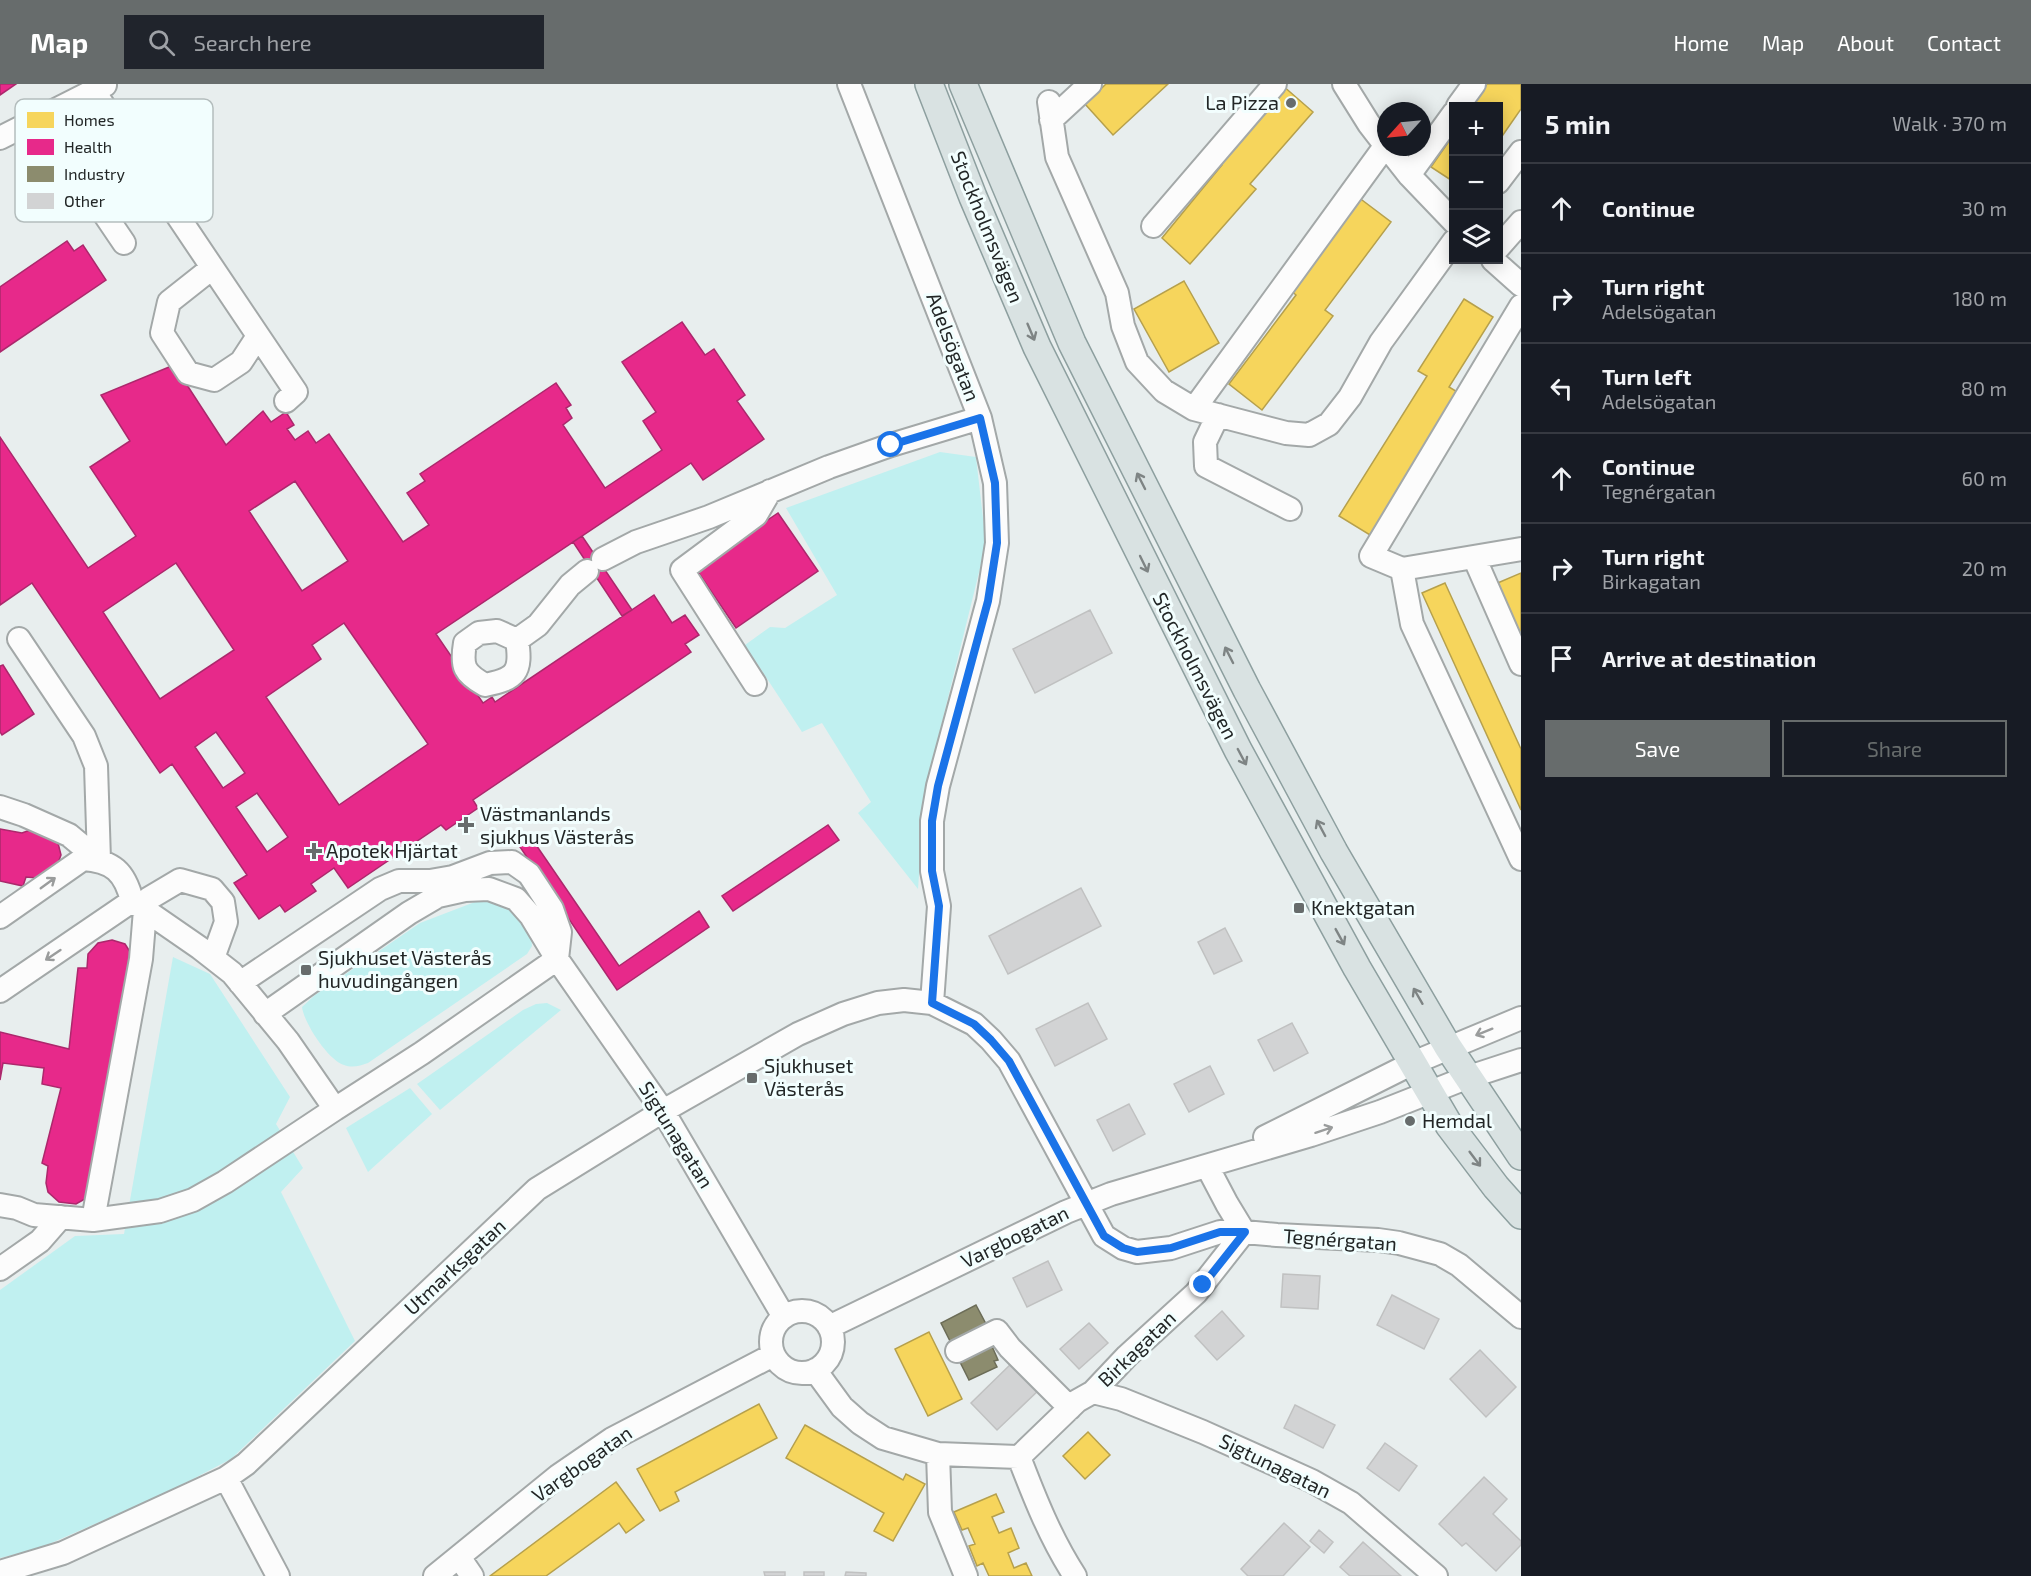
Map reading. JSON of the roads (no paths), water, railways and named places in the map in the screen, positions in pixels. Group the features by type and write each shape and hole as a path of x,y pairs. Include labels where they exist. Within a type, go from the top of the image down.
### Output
{"main road":[{"name":"Stockholmsvägen","path":"929,84 974,197 1047,368 1238,750 1357,968 1449,1125 1496,1187 1521,1215"},
{"name":"Stockholmsvägen","path":"963,84 1072,343 1247,690 1318,822 1448,1047 1521,1156"}],"street":[{"name":"Adelsögatan","path":"849,84 980,418 995,483 997,543 988,601 938,786 932,821 932,871 939,906 932,1003"},
{"path":"1090,84 1050,111 1057,157 1117,293 1123,326 1137,362 1164,391 1194,409 1286,433 1309,435 1329,424 1350,397 1381,342 1449,248"},
{"path":"1153,226 1275,84"},
{"path":"1344,84 1377,134"},
{"path":"1461,102 1474,84"},
{"path":"76,99 100,87"},
{"path":"1409,175 1449,119"},
{"path":"0,138 15,130"},
{"path":"1503,175 1521,152"},
{"path":"1194,409 1379,156"},
{"path":"1394,156 1449,217"},
{"path":"110,222 124,243"},
{"path":"181,222 296,392 286,401"},
{"path":"1503,242 1521,222"},
{"path":"1497,264 1521,285"},
{"path":"212,268 169,302 162,333 188,373 214,380 242,362 258,336"},
{"path":"1521,306 1371,556 1402,569 1521,549"},
{"path":"1218,415 1205,442 1206,466 1290,509"},
{"path":"517,640 538,625 570,585 595,565 636,542 710,517 839,463 980,418"},
{"path":"755,684 682,570 756,515 770,491"},
{"path":"1474,557 1521,664"},
{"path":"1402,569 1412,624 1521,859"},
{"path":"19,639 84,736 96,766 99,860"},
{"path":"0,807 24,815 69,836 99,860"},
{"path":"0,917 83,859 99,860 110,864 125,878 138,905 141,959 93,1220"},
{"path":"0,1204 34,1215 93,1220 151,1212 193,1200 225,1182 422,1053 557,959 560,927 552,909 529,874 512,862 490,863 453,877 430,881 399,881 380,889 240,983"},
{"path":"0,991 180,880 212,888 223,902 226,922 213,958"},
{"name":"Sigtunagatan","path":"265,1014 409,912 438,896 465,890 489,889 516,899 531,916 557,959 663,1111 784,1317"},
{"path":"138,905 232,973 288,1041 335,1109"},
{"name":"Utmarksgatan","path":"0,1572 63,1553 226,1478 246,1464 537,1189 663,1111 798,1034 843,1014 903,1000 932,1003"},
{"path":"932,1003 974,1024 1009,1061 1085,1204"},
{"path":"1448,1047 1521,1018"},
{"name":"Vargbogatan","path":"1207,1166 1448,1047"},
{"path":"1466,1077 1521,1059"},
{"name":"Vargbogatan","path":"829,1327 1085,1204 1111,1194 1311,1135 1430,1093 1466,1077"},
{"path":"1207,1166 1245,1232"},
{"name":"Tegnérgatan","path":"1085,1204 1104,1236 1123,1248 1137,1252 1171,1248 1220,1232 1245,1232 1378,1240 1440,1254 1459,1265 1521,1317"},
{"path":"0,1269 40,1241 61,1217"},
{"name":"Birkagatan","path":"1019,1457 1077,1401 1093,1392 1127,1356 1196,1293 1245,1232"},
{"path":"805,1311 817,1315 829,1327 832,1349 826,1362 815,1371 799,1373 778,1363 773,1355 771,1342 773,1331 784,1317 805,1311"},
{"path":"957,1351 997,1331 1010,1348 1070,1408"},
{"name":"Vargbogatan","path":"435,1576 558,1476 612,1438 773,1355"},
{"path":"815,1371 842,1407 861,1424 883,1438 938,1455 1019,1457 1038,1507 1062,1556 1075,1576"},
{"name":"Sigtunagatan","path":"1093,1392 1121,1399 1203,1432 1312,1481 1351,1503 1436,1576"},
{"path":"938,1455 940,1512 966,1576"},
{"path":"226,1478 278,1576"},
{"path":"459,1557 472,1576"}],"place":[{"name":"La Pizza","path":"1291,103"},
{"name":"Västmanlands sjukhus Västerås","path":"466,825"},
{"name":"Apotek Hjärtat","path":"314,851"},
{"name":"Knektgatan","path":"1299,908"},
{"name":"Sjukhuset Västerås huvudingången","path":"306,970"},
{"name":"Sjukhuset Västerås","path":"752,1078"},
{"name":"Hemdal","path":"1410,1121"}]}
